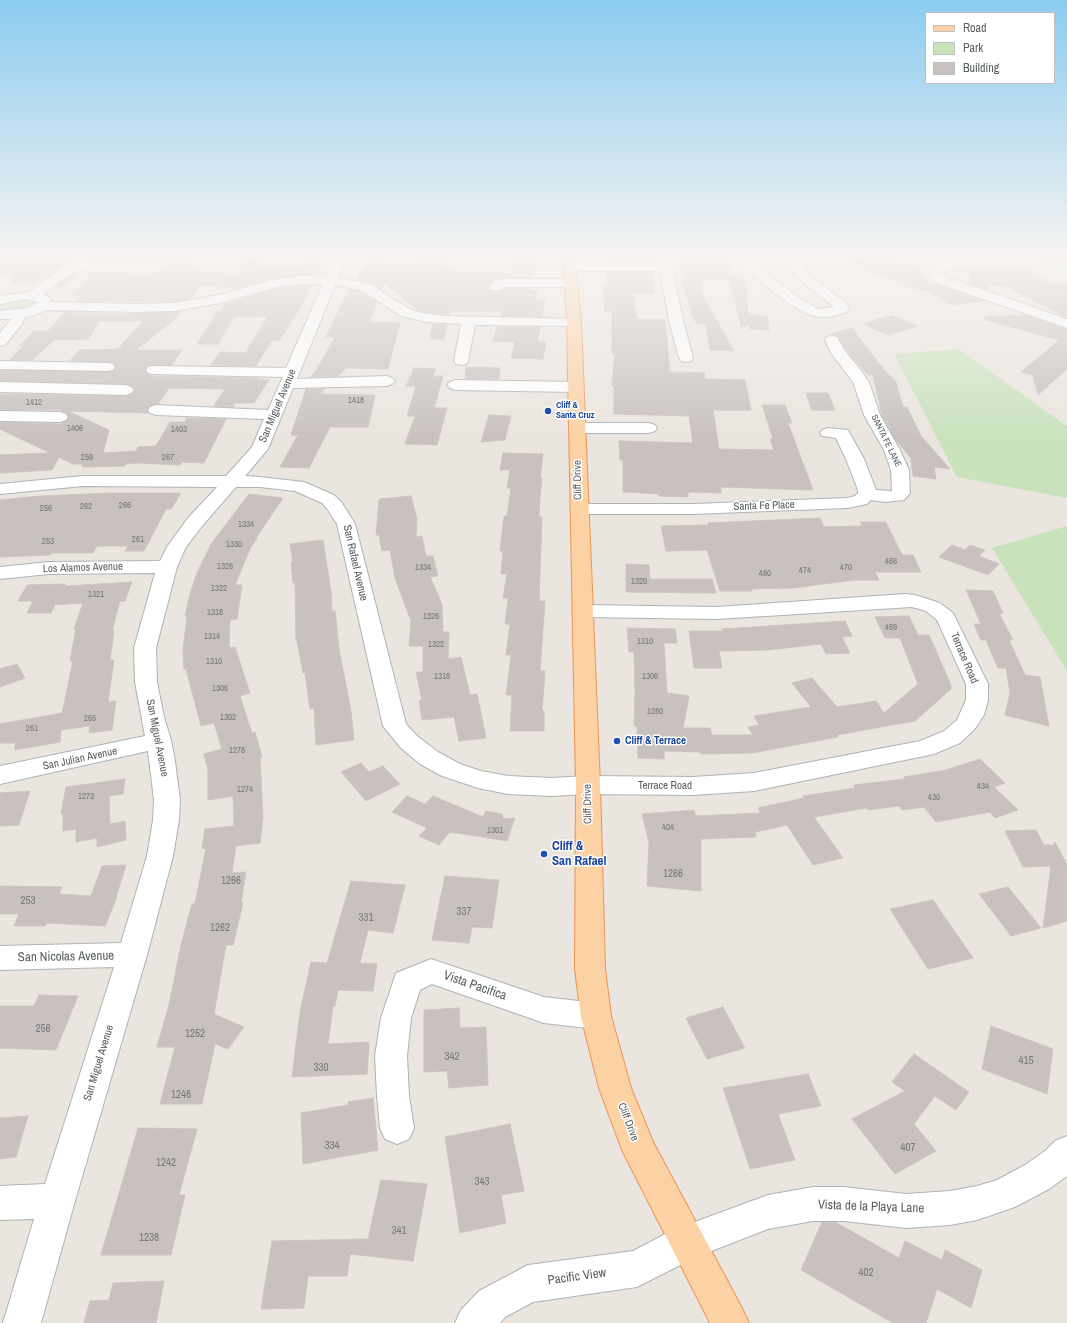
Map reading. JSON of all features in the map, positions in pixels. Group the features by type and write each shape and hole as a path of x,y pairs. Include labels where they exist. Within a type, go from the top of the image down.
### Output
{"main road":[{"name":"Cliff Drive","path":"574,317 588,785 590,969 596,1016 615,1088 639,1150 686,1243 730,1323"}],"street":[{"path":"0,342 17,321 18,317"},
{"name":"San Miguel Avenue","path":"22,1323 57,1200 132,955 160,856 166,820 167,800 163,761 159,740 152,717 146,682 145,648 167,567 177,548 195,522 260,449 315,317"},
{"path":"421,317 468,320 574,322"},
{"path":"675,317 686,358"},
{"path":"1046,317 1067,324"},
{"path":"461,361 468,320"},
{"name":"SANTA FE LANE","path":"832,340 838,353 854,371 861,382 872,415 892,450 900,470 901,493 898,496 885,497 867,494"},
{"path":"0,365 108,367"},
{"path":"153,370 289,378 387,381"},
{"path":"455,385 576,387"},
{"path":"0,387 126,390"},
{"path":"156,410 274,415"},
{"path":"0,416 60,417"},
{"path":"577,428 649,428"},
{"path":"828,433 842,433 855,459 867,490 867,494"},
{"name":"San Rafael Avenue","path":"0,488 126,480 266,482 298,486 328,499 342,515 346,524 395,726 409,742 429,758 446,767 478,779 508,785 551,787 588,785"},
{"name":"Santa Fe Place","path":"579,509 693,509 847,503 861,500 867,494"},
{"name":"Los Alamos Avenue","path":"0,573 63,568 167,567"},
{"name":"Terrace Road","path":"583,611 717,613 905,600 915,601 933,607 946,617 977,684 977,700 972,715 966,724 952,737 925,748 737,784 670,786 588,785"},
{"name":"San Julian Avenue","path":"0,775 159,740"},
{"name":"San Nicolas Avenue","path":"0,958 132,955"},
{"name":"Vista Pacifica","path":"397,1128 392,1096 391,1056 396,1018 407,982 432,971 544,1010 596,1016"},
{"name":"Vista de la Playa Lane","path":"686,1243 736,1226 768,1212 813,1204 844,1204 906,1211 950,1208 977,1203 1003,1195 1037,1177 1056,1163 1067,1152"},
{"path":"0,1203 57,1200"},
{"name":"Pacific View","path":"474,1323 492,1304 528,1284 637,1269 686,1243"}],"green space":[{"path":"959,349 1067,426 1067,498 957,477 894,354"},
{"path":"1067,526 1067,671 992,548"}],"building":[{"path":"61,317 177,317 136,350 182,350 172,365 148,366 145,369 147,374 153,376 258,378 257,379 269,380 254,403 235,403 233,407 214,406 225,389 169,388 158,404 149,406 147,409 148,413 68,411 109,430 103,453 136,451 138,447 156,446 170,422 185,422 187,418 226,419 204,463 182,462 180,465 137,463 125,464 125,466 82,467 83,464 73,464 59,457 52,470 0,473 0,455 50,453 0,429 0,422 60,424 69,418 67,413 60,410 0,410 0,394 126,396 132,394 136,390 132,386 126,384 0,381 0,370 113,371 116,368 113,363 70,361 79,350 118,349 143,321 99,321 89,339 54,340 32,360 9,360 23,346 19,346 34,331 48,331"},
{"path":"214,317 243,317 234,317 218,344 197,344"},
{"path":"268,317 295,317 280,340 272,340 256,366 211,365 220,352 245,353"},
{"path":"336,317 371,317 369,322 400,323 388,369 346,368 338,376 310,377 316,371 335,337 326,337"},
{"path":"612,317 637,317 637,319 665,320 670,372 705,373 705,379 745,380 751,410 713,410 719,449 774,450 770,439 773,439 762,405 785,405 792,423 788,423 813,490 721,487 721,493 688,492 688,497 659,496 659,494 623,492 623,460 620,460 619,441 693,443 689,416 614,414 614,386 612,386 615,354 612,354"},
{"path":"693,317 715,317 734,351 710,350 706,324 697,324"},
{"path":"739,317 748,317 749,325 741,327"},
{"path":"749,317 767,317 769,330 750,329"},
{"path":"886,317 896,317 917,326 888,335 863,324"},
{"path":"985,317 1031,317 1067,329 1067,369 1038,395 1033,375 1021,372 1059,340 985,320"},
{"path":"433,324 447,325 444,339 430,339"},
{"path":"497,327 540,327 537,342 546,342 543,359 511,358 515,342 493,341"},
{"path":"852,328 880,365 896,382 903,407 907,407 921,436 950,469 934,467 936,479 913,476 911,458 895,439 882,415 873,375 868,375 846,350 838,336 831,334"},
{"path":"466,367 500,368 499,379 465,379"},
{"path":"414,368 436,369 433,376 443,376 434,408 447,408 437,445 405,444 415,416 407,416 416,386 406,386"},
{"path":"306,389 325,389 319,394 375,395 368,427 330,427 309,468 280,467 298,435 291,435"},
{"path":"806,393 828,393 835,410 812,410"},
{"path":"489,415 511,416 505,440 481,442"},
{"path":"503,453 543,454 540,478 542,478 539,517 542,517 539,601 545,601 540,671 545,671 542,711 544,711 544,731 510,731 512,695 506,695 511,655 506,655 510,624 505,624 508,598 503,598 507,574 501,574 503,551 500,551 504,516 507,516 511,488 507,488 510,470 500,470"},
{"path":"111,493 181,493 171,509 166,509 144,551 125,551 128,546 97,546 93,553 51,553 50,555 0,557 0,500 40,496"},
{"path":"249,494 283,498 250,549 235,585 242,585 237,619 230,620 229,648 235,647 250,693 240,696 252,733 255,732 262,757 260,757 263,817 260,843 236,846 232,873 246,872 241,903 243,903 233,945 226,945 214,1014 244,1027 228,1049 215,1044 202,1104 160,1104 175,1047 157,1047 169,1005 181,945 192,904 195,904 206,848 202,849 205,829 234,826 233,796 208,800 208,770 204,754 222,749 214,723 201,726 186,669 184,669 183,650 187,616 185,616 197,573 211,544"},
{"path":"411,496 417,519 416,537 422,536 426,556 433,556 438,576 430,577 442,604 443,632 449,632 448,659 461,657 470,695 477,694 486,738 459,741 454,717 422,720 419,701 422,700 416,672 423,672 423,646 409,646 411,621 395,578 390,550 382,551 379,535 376,535 379,499"},
{"path":"820,518 824,527 862,526 860,522 886,522 902,555 913,555 921,572 875,572 879,580 854,580 794,588 752,589 752,591 720,591 707,550 666,551 661,526 709,525 708,523"},
{"path":"323,540 331,592 332,611 335,611 339,649 351,711 354,740 316,745 314,708 310,709 305,673 303,673 296,641 295,583 293,583 291,562 293,562 290,544"},
{"path":"952,545 965,550 970,545 985,550 979,556 999,564 988,575 939,557"},
{"path":"626,564 649,565 650,579 712,579 716,593 626,592"},
{"path":"132,582 125,601 120,601 112,631 114,631 110,660 114,660 108,702 116,701 112,730 89,733 90,726 61,730 60,742 15,750 15,743 0,743 0,724 62,713 73,661 70,661 76,629 74,629 83,603 55,605 51,613 27,613 33,601 18,601 27,585 65,584 65,586"},
{"path":"966,590 993,591 1003,613 999,613 1013,640 1009,640 1025,675 1040,677 1049,726 1005,715 1010,693 1006,668 998,668 986,640 981,640 974,624 981,624"},
{"path":"909,616 918,635 929,635 951,685 951,689 915,721 837,735 838,737 752,753 701,754 700,752 664,751 664,759 638,758 637,726 634,726 634,652 629,652 627,628 675,629 677,643 664,643 667,693 689,696 683,728 710,728 712,735 753,735 748,727 759,725 754,716 811,707 792,683 812,678 837,707 876,701 884,713 918,684 900,638 885,638 875,617"},
{"path":"845,621 852,636 842,637 850,653 826,654 821,644 768,650 719,651 722,668 694,668 689,631 723,631 722,629"},
{"path":"17,664 25,678 0,687 0,669"},
{"path":"980,759 1005,783 994,787 1018,810 995,818 990,812 936,822 924,807 902,810 899,806 868,810 867,808 814,817 843,858 813,865 787,825 755,832 756,837 701,839 701,891 647,886 649,843 642,814 694,810 696,816 761,813 758,808 804,798 803,796 855,788 854,785 904,779 904,777 946,770"},
{"path":"361,763 369,772 383,766 400,784 366,801 341,772"},
{"path":"125,779 123,794 109,796 110,824 125,821 126,840 97,847 97,838 76,842 76,829 63,831 63,814 61,814 66,787"},
{"path":"30,791 19,825 0,826 0,793"},
{"path":"407,796 425,804 433,796 483,817 486,811 502,814 503,819 515,818 507,841 450,832 439,845 419,836 427,828 392,812"},
{"path":"1036,830 1044,845 1054,845 1055,842 1067,865 1067,921 1043,928 1051,866 1023,867 1005,831"},
{"path":"126,865 117,897 105,926 47,923 45,926 14,926 19,914 0,914 0,886 62,887 59,894 91,896 102,866"},
{"path":"445,876 499,880 492,928 472,927 469,943 432,940"},
{"path":"351,881 405,885 393,933 368,930 360,963 377,964 373,991 338,990 335,1006 333,1006 328,1044 369,1042 367,1074 292,1077 300,1012 311,962 327,963"},
{"path":"1008,887 1041,928 1011,936 979,894"},
{"path":"933,900 973,958 928,969 890,909"},
{"path":"39,995 78,996 56,1050 0,1048 0,1006 34,1006"},
{"path":"723,1007 745,1048 707,1059 686,1018"},
{"path":"459,1008 460,1028 486,1027 488,1085 449,1088 447,1071 424,1072 424,1010"},
{"path":"991,1026 1053,1049 1047,1094 982,1069"},
{"path":"914,1054 969,1092 956,1110 935,1096 914,1124 936,1151 895,1174 852,1119 905,1091 892,1082"},
{"path":"808,1074 821,1106 778,1114 795,1160 750,1169 723,1088"},
{"path":"373,1098 378,1150 303,1164 301,1113 348,1105 348,1102"},
{"path":"28,1116 16,1157 0,1159 0,1118"},
{"path":"510,1124 524,1191 501,1195 506,1223 460,1233 445,1137"},
{"path":"138,1128 197,1129 179,1195 185,1195 171,1255 101,1255"},
{"path":"381,1180 427,1184 413,1261 350,1254 347,1276 308,1276 304,1308 261,1309 272,1241 368,1239"},
{"path":"822,1222 835,1222 899,1258 905,1241 942,1260 945,1250 982,1270 971,1308 937,1289 926,1323 893,1323 801,1270"},
{"path":"164,1281 156,1323 84,1323 90,1301 109,1300 113,1283"}],"place":[{"name":"Cliff & Santa Cruz","path":"548,411"},
{"name":"Cliff & Terrace","path":"617,741"},
{"name":"Cliff & San Rafael","path":"544,854"}]}
